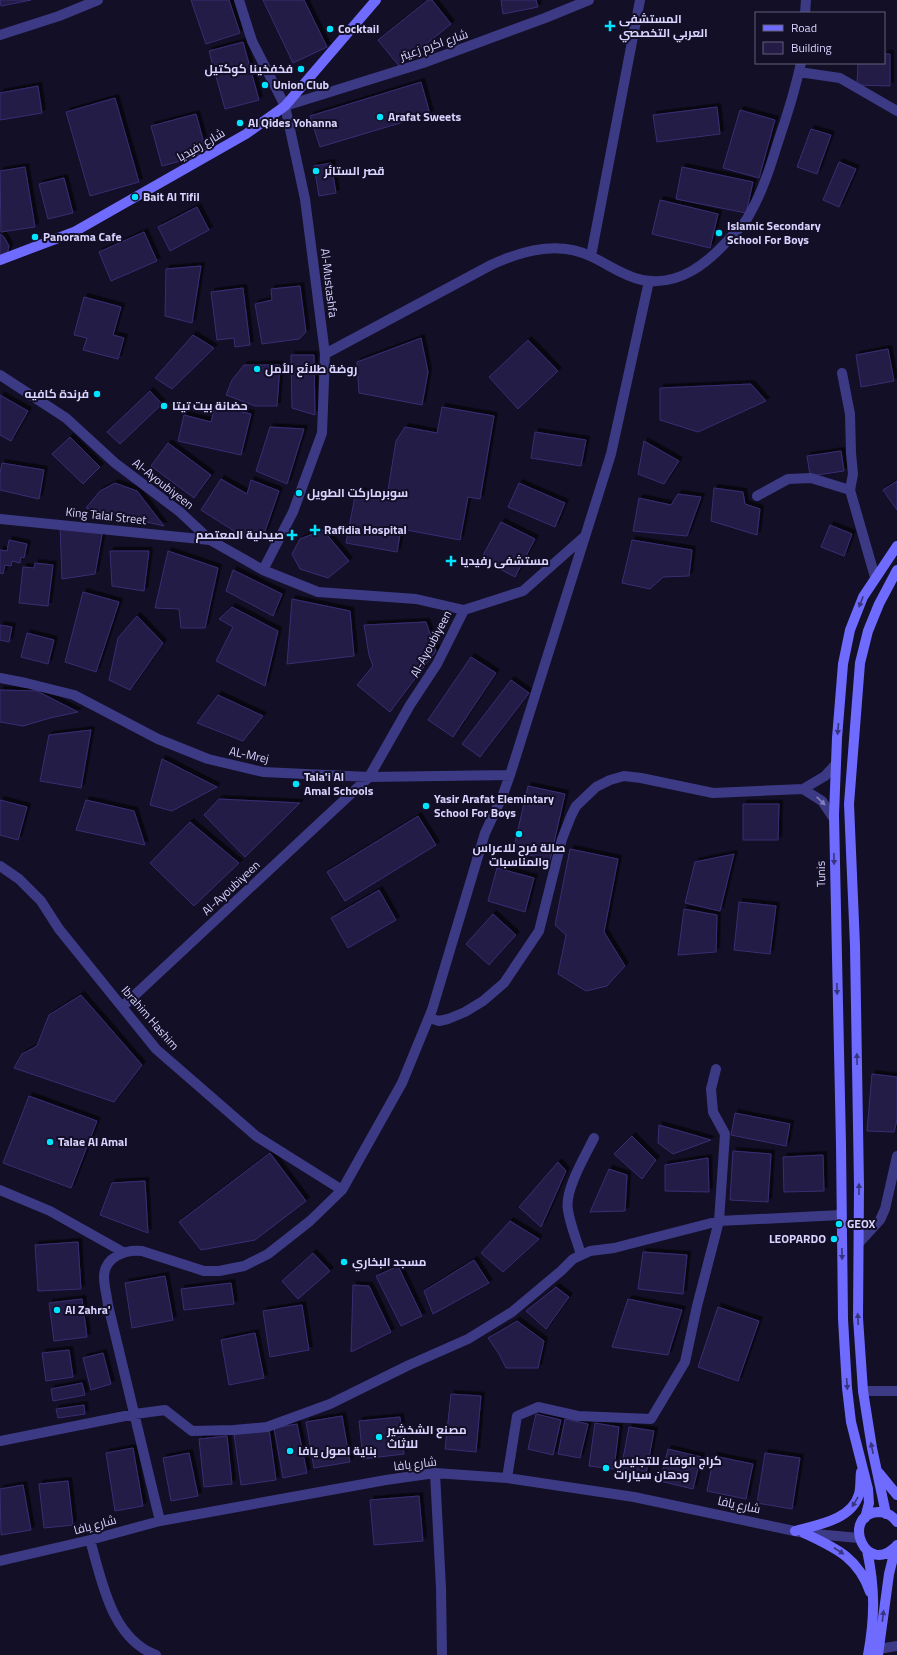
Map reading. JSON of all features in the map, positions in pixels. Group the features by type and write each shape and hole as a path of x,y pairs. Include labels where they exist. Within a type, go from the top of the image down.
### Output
{"main road":[{"name":"شارع رفيديا","path":"0,260 74,232 246,134 286,106 376,0"},
{"name":"Tunis","path":"859,1538 858,1531 860,1524 865,1518 868,1510 868,1490 851,1422 847,1388 843,1319 834,819 836,764 843,664 850,630 863,597 897,546"},
{"path":"893,1517 877,1470 863,1391 858,1318 859,1186 855,946 849,804 860,663 868,631 879,604 897,570"},
{"path":"800,1532 843,1515 853,1506 859,1494 862,1464"},
{"path":"877,1470 897,1495"},
{"path":"865,1518 878,1512 893,1517"},
{"path":"800,1532 837,1549 857,1566 863,1575 874,1604"},
{"path":"859,1538 862,1545 874,1554 887,1553 896,1546"},
{"path":"878,1652 889,1574 896,1546"},
{"path":"867,1550 872,1573 874,1604 868,1655"}],"street":[{"path":"0,35 59,16 98,0"},
{"name":"Al-Mustashfa","path":"239,0 252,41 286,106 305,199 325,354 322,433 293,512 263,570"},
{"name":"شارع اكرم زعيتر","path":"286,106 423,63 545,18 589,0"},
{"path":"591,256 640,0"},
{"path":"805,12 806,0"},
{"path":"325,354 503,260 532,251 547,249 577,250 591,256 622,274 632,278 649,280 666,280 677,278 700,266 719,250 747,218 765,184 800,67 840,78 897,111"},
{"path":"160,1521 108,1305 104,1275 114,1258 123,1252 133,1250 142,1251 204,1271 219,1271 244,1266 268,1254 310,1221 342,1190 402,1083 428,1018 485,833 502,797 510,775 611,454 649,280"},
{"path":"842,373 850,414 853,474 850,490 875,577"},
{"name":"Al-Ayoubiyeen","path":"0,375 66,418 115,463 180,512 210,540 263,570 318,592 416,599 464,610 437,664 410,705 369,777 122,1007"},
{"path":"757,496 788,479 811,478 850,490"},
{"name":"King Talal Street","path":"0,519 210,540"},
{"path":"464,610 523,591 584,537"},
{"name":"AL-Mrej","path":"0,678 74,695 158,739 208,759 263,772 369,777 510,775"},
{"path":"428,1018 439,1021 465,1012 484,1001 504,983 539,931 562,839 571,816 576,806 596,787 610,780 624,776 641,778 713,793 803,789 825,776 836,764"},
{"path":"803,789 822,801 834,819"},
{"name":"Ibrahim Hashim","path":"0,866 19,879 41,901 59,929 156,1048 256,1136 342,1190"},
{"path":"506,1478 517,1416 538,1407 578,1416 651,1419 684,1362 696,1306 719,1221 725,1134 713,1112 710,1089 716,1069"},
{"path":"582,1255 567,1209 569,1194 579,1166 594,1138"},
{"path":"859,1243 880,1220 886,1209 897,1156"},
{"path":"0,1190 50,1211 123,1252"},
{"path":"0,1441 135,1414 165,1410 192,1431 234,1430 267,1426 330,1404 409,1365 468,1339 512,1312 573,1259 590,1251 614,1248 719,1221 841,1216"},
{"path":"863,1391 897,1391"},
{"path":"435,1473 441,1588 442,1655"},
{"name":"شارع يافا","path":"0,1561 90,1540 160,1521 386,1480 435,1473 506,1478 634,1497 800,1532 859,1538"},
{"path":"90,1540 101,1579 113,1611 125,1633 143,1650 156,1655"},
{"path":"878,1652 897,1646"}],"building":[{"path":"0,0 31,0 1,6"},
{"path":"191,0 229,0 240,33 206,44"},
{"path":"263,0 304,0 327,47 293,63"},
{"path":"428,0 432,0 451,24 399,66 378,40"},
{"path":"501,0 536,0 538,7 503,14"},
{"path":"243,42 259,100 225,109 209,51"},
{"path":"885,54 890,54 890,86 857,85 858,64 885,64"},
{"path":"421,82 430,114 320,147 310,116"},
{"path":"38,86 42,113 0,120 0,93"},
{"path":"115,98 139,182 90,196 66,112"},
{"path":"717,107 720,134 657,142 653,115"},
{"path":"740,110 775,120 759,178 723,168"},
{"path":"196,114 207,154 162,166 151,126"},
{"path":"811,129 831,135 817,174 797,167"},
{"path":"839,162 856,169 839,207 823,200"},
{"path":"331,163 336,193 319,196 314,166"},
{"path":"25,167 35,227 1,232 0,171"},
{"path":"682,167 753,182 746,213 676,199"},
{"path":"64,178 73,213 48,219 39,184"},
{"path":"660,200 718,214 710,248 652,234"},
{"path":"197,207 209,230 170,251 158,227"},
{"path":"144,232 157,261 111,281 99,252"},
{"path":"0,234 4,237 9,246 7,255 0,261"},
{"path":"201,266 192,323 165,316 166,269"},
{"path":"300,286 306,332 299,339 262,344 255,304 272,300 271,289"},
{"path":"243,288 250,345 235,347 234,338 217,340 211,292"},
{"path":"84,297 121,307 113,335 124,338 118,359 83,350 87,338 74,335"},
{"path":"193,335 214,348 172,389 155,378"},
{"path":"421,338 428,372 422,405 359,393 357,362"},
{"path":"528,340 558,371 518,409 489,377"},
{"path":"888,349 894,381 861,387 856,355"},
{"path":"291,355 314,355 315,415 292,408"},
{"path":"244,365 280,365 277,406 255,406 226,395 232,380"},
{"path":"751,384 766,401 698,432 660,420 660,388"},
{"path":"150,391 162,404 120,444 107,432"},
{"path":"0,395 28,411 11,441 0,435"},
{"path":"215,406 251,414 241,455 178,441 184,415 211,422"},
{"path":"442,407 494,416 480,499 468,497 460,540 401,529 397,552 346,543 356,491 387,496 396,441 405,427 437,433"},
{"path":"270,427 304,429 287,484 256,471"},
{"path":"535,432 586,440 581,466 531,458"},
{"path":"70,437 100,467 83,484 52,454"},
{"path":"644,441 679,461 664,484 638,474"},
{"path":"168,443 211,475 194,498 151,466"},
{"path":"841,451 844,471 810,476 807,456"},
{"path":"2,463 44,470 39,499 0,490 0,473"},
{"path":"221,479 247,494 251,480 279,491 264,534 252,540 242,536 201,510"},
{"path":"897,481 897,510 883,490"},
{"path":"115,483 137,491 164,526 86,508 100,491"},
{"path":"519,483 565,503 555,527 508,507"},
{"path":"714,488 743,492 745,504 760,509 757,535 711,521"},
{"path":"678,494 701,497 687,536 633,531 639,498 671,505"},
{"path":"501,522 535,539 515,577 481,559"},
{"path":"60,525 103,529 95,574 62,579"},
{"path":"830,525 852,534 844,556 821,547"},
{"path":"323,530 349,561 328,578 300,569 292,554 300,539"},
{"path":"9,540 27,544 24,558 21,557 20,563 12,561 11,566 5,565 3,574 0,573 0,550 7,551"},
{"path":"632,540 692,550 689,576 663,577 650,589 622,583"},
{"path":"110,551 149,551 144,591 112,586"},
{"path":"168,551 218,568 205,628 181,628 179,609 155,608"},
{"path":"35,563 53,565 48,606 19,603 23,567 34,568"},
{"path":"233,570 282,594 273,616 226,591"},
{"path":"83,592 119,602 96,672 65,662"},
{"path":"292,599 350,611 354,656 287,664"},
{"path":"232,607 278,631 265,686 216,661 233,627 219,619"},
{"path":"137,616 163,643 130,690 109,680 118,638"},
{"path":"426,622 436,651 390,712 357,685 373,666 369,655 364,625"},
{"path":"0,625 12,627 9,642 0,640"},
{"path":"27,633 54,640 48,664 21,657"},
{"path":"471,657 496,673 453,737 428,720"},
{"path":"511,680 529,693 480,757 462,744"},
{"path":"0,690 37,691 78,712 23,726 0,722"},
{"path":"218,695 263,716 243,741 197,723"},
{"path":"91,730 81,788 40,781 49,735"},
{"path":"162,759 217,787 172,811 150,805"},
{"path":"528,786 565,794 550,860 513,851"},
{"path":"219,799 300,803 245,857 204,815"},
{"path":"0,800 27,807 18,840 0,835"},
{"path":"86,800 134,811 145,845 76,830"},
{"path":"743,804 779,804 778,840 743,840"},
{"path":"418,816 436,845 345,901 327,872"},
{"path":"190,822 239,863 194,906 150,863"},
{"path":"570,849 618,859 604,932 625,966 607,986 586,991 558,974 566,935 555,925"},
{"path":"734,854 720,911 685,903 695,862"},
{"path":"497,868 534,878 525,912 488,901"},
{"path":"379,890 396,920 348,948 331,918"},
{"path":"739,902 776,906 770,954 734,950"},
{"path":"684,909 717,915 716,952 678,955"},
{"path":"493,914 516,935 489,965 466,944"},
{"path":"81,995 142,1065 114,1102 14,1068 22,1054 37,1046 49,1015"},
{"path":"872,1074 897,1077 897,1120 894,1132 867,1131"},
{"name":"Talae Al Amal","path":"29,1096 97,1121 71,1188 3,1163"},
{"path":"735,1113 790,1124 786,1146 731,1135"},
{"path":"659,1125 711,1140 673,1154 658,1143"},
{"path":"632,1136 656,1160 642,1179 614,1154"},
{"path":"733,1151 771,1154 768,1202 730,1200"},
{"path":"270,1153 306,1201 255,1240 201,1250 179,1222"},
{"path":"823,1155 824,1191 784,1192 783,1157"},
{"path":"708,1158 709,1192 665,1191 665,1165"},
{"path":"558,1162 566,1171 541,1227 519,1207"},
{"path":"609,1169 627,1175 625,1211 590,1212"},
{"path":"145,1181 148,1233 100,1215 112,1183"},
{"path":"510,1221 539,1239 503,1272 481,1253"},
{"path":"78,1242 81,1289 38,1291 35,1245"},
{"path":"643,1252 687,1255 683,1294 638,1289"},
{"path":"313,1253 330,1271 298,1299 282,1281"},
{"path":"474,1260 489,1283 433,1314 424,1291"},
{"path":"398,1266 422,1316 401,1326 376,1276"},
{"path":"165,1276 173,1320 132,1328 125,1283"},
{"path":"231,1283 234,1304 184,1310 181,1289"},
{"path":"353,1285 369,1286 391,1332 351,1352"},
{"path":"556,1287 569,1297 546,1329 526,1311"},
{"path":"82,1299 87,1337 54,1341 49,1303"},
{"path":"628,1299 682,1310 668,1355 612,1347"},
{"path":"302,1305 309,1350 270,1357 263,1311"},
{"path":"718,1307 759,1321 738,1381 698,1367"},
{"path":"517,1321 544,1341 538,1368 506,1368 499,1354 488,1338"},
{"path":"255,1333 264,1378 229,1385 221,1340"},
{"path":"69,1350 73,1377 46,1381 42,1353"},
{"path":"103,1353 111,1384 91,1390 83,1358"},
{"path":"82,1383 85,1395 53,1401 51,1389"},
{"path":"451,1394 481,1396 476,1452 445,1449"},
{"path":"84,1405 85,1414 58,1418 56,1409"},
{"path":"536,1414 561,1420 553,1455 528,1449"},
{"path":"342,1416 350,1462 314,1468 306,1422"},
{"path":"400,1417 404,1454 363,1459 359,1421"},
{"path":"565,1419 588,1424 580,1458 558,1454"},
{"path":"595,1423 619,1427 614,1469 589,1466"},
{"name":"بناية اصول يافا","path":"297,1424 307,1473 283,1478 274,1428"},
{"path":"629,1427 654,1431 645,1479 620,1474"},
{"path":"269,1429 276,1480 241,1485 234,1434"},
{"path":"227,1436 232,1484 204,1487 199,1439"},
{"path":"133,1448 143,1506 115,1511 106,1453"},
{"path":"668,1449 701,1457 693,1489 660,1481"},
{"path":"189,1453 198,1496 171,1501 163,1458"},
{"path":"765,1453 800,1458 792,1509 757,1503"},
{"path":"714,1456 753,1464 746,1499 707,1491"},
{"path":"68,1481 73,1525 44,1528 39,1484"},
{"path":"23,1485 31,1530 1,1535 0,1489"},
{"path":"419,1496 423,1541 374,1545 370,1500"}],"place":[{"name":"المستشفى العربي التخصصي","path":"610,26"},
{"name":"Cocktail","path":"330,29"},
{"name":"فخفخينا كوكتيل","path":"301,69"},
{"name":"Union Club","path":"265,85"},
{"name":"Arafat Sweets","path":"380,117"},
{"name":"Al Qides Yohanna","path":"240,123"},
{"name":"قصر الستائر","path":"316,171"},
{"name":"Bait Al Tifil","path":"135,197"},
{"name":"Islamic Secondary School For Boys","path":"719,233"},
{"name":"Panorama Cafe","path":"35,237"},
{"name":"روضة طلائع الأمل","path":"257,369"},
{"name":"فرندة كافيه","path":"97,394"},
{"name":"حضانة بيت تيتا","path":"164,406"},
{"name":"سوبرماركت الطويل","path":"299,493"},
{"name":"Rafidia Hospital","path":"315,530"},
{"name":"صيدلية المعتصم","path":"292,535"},
{"name":"مستشفى رفيديا","path":"451,561"},
{"name":"Tala'i Al Amal Schools","path":"296,784"},
{"name":"Yasir Arafat Elemintary School For Boys","path":"426,806"},
{"name":"صالة فرح للاعراس والمناسبات","path":"519,834"},
{"name":"Talae Al Amal","path":"50,1142"},
{"name":"GEOX","path":"839,1224"},
{"name":"LEOPARDO","path":"834,1239"},
{"name":"مسجد البخاري","path":"344,1262"},
{"name":"Al Zahra'","path":"57,1310"},
{"name":"مصنع الشخشير للاثاث","path":"379,1437"},
{"name":"بناية اصول يافا","path":"290,1451"},
{"name":"كراج الوفاء للتجليس ودهان سيارات","path":"606,1468"}]}
